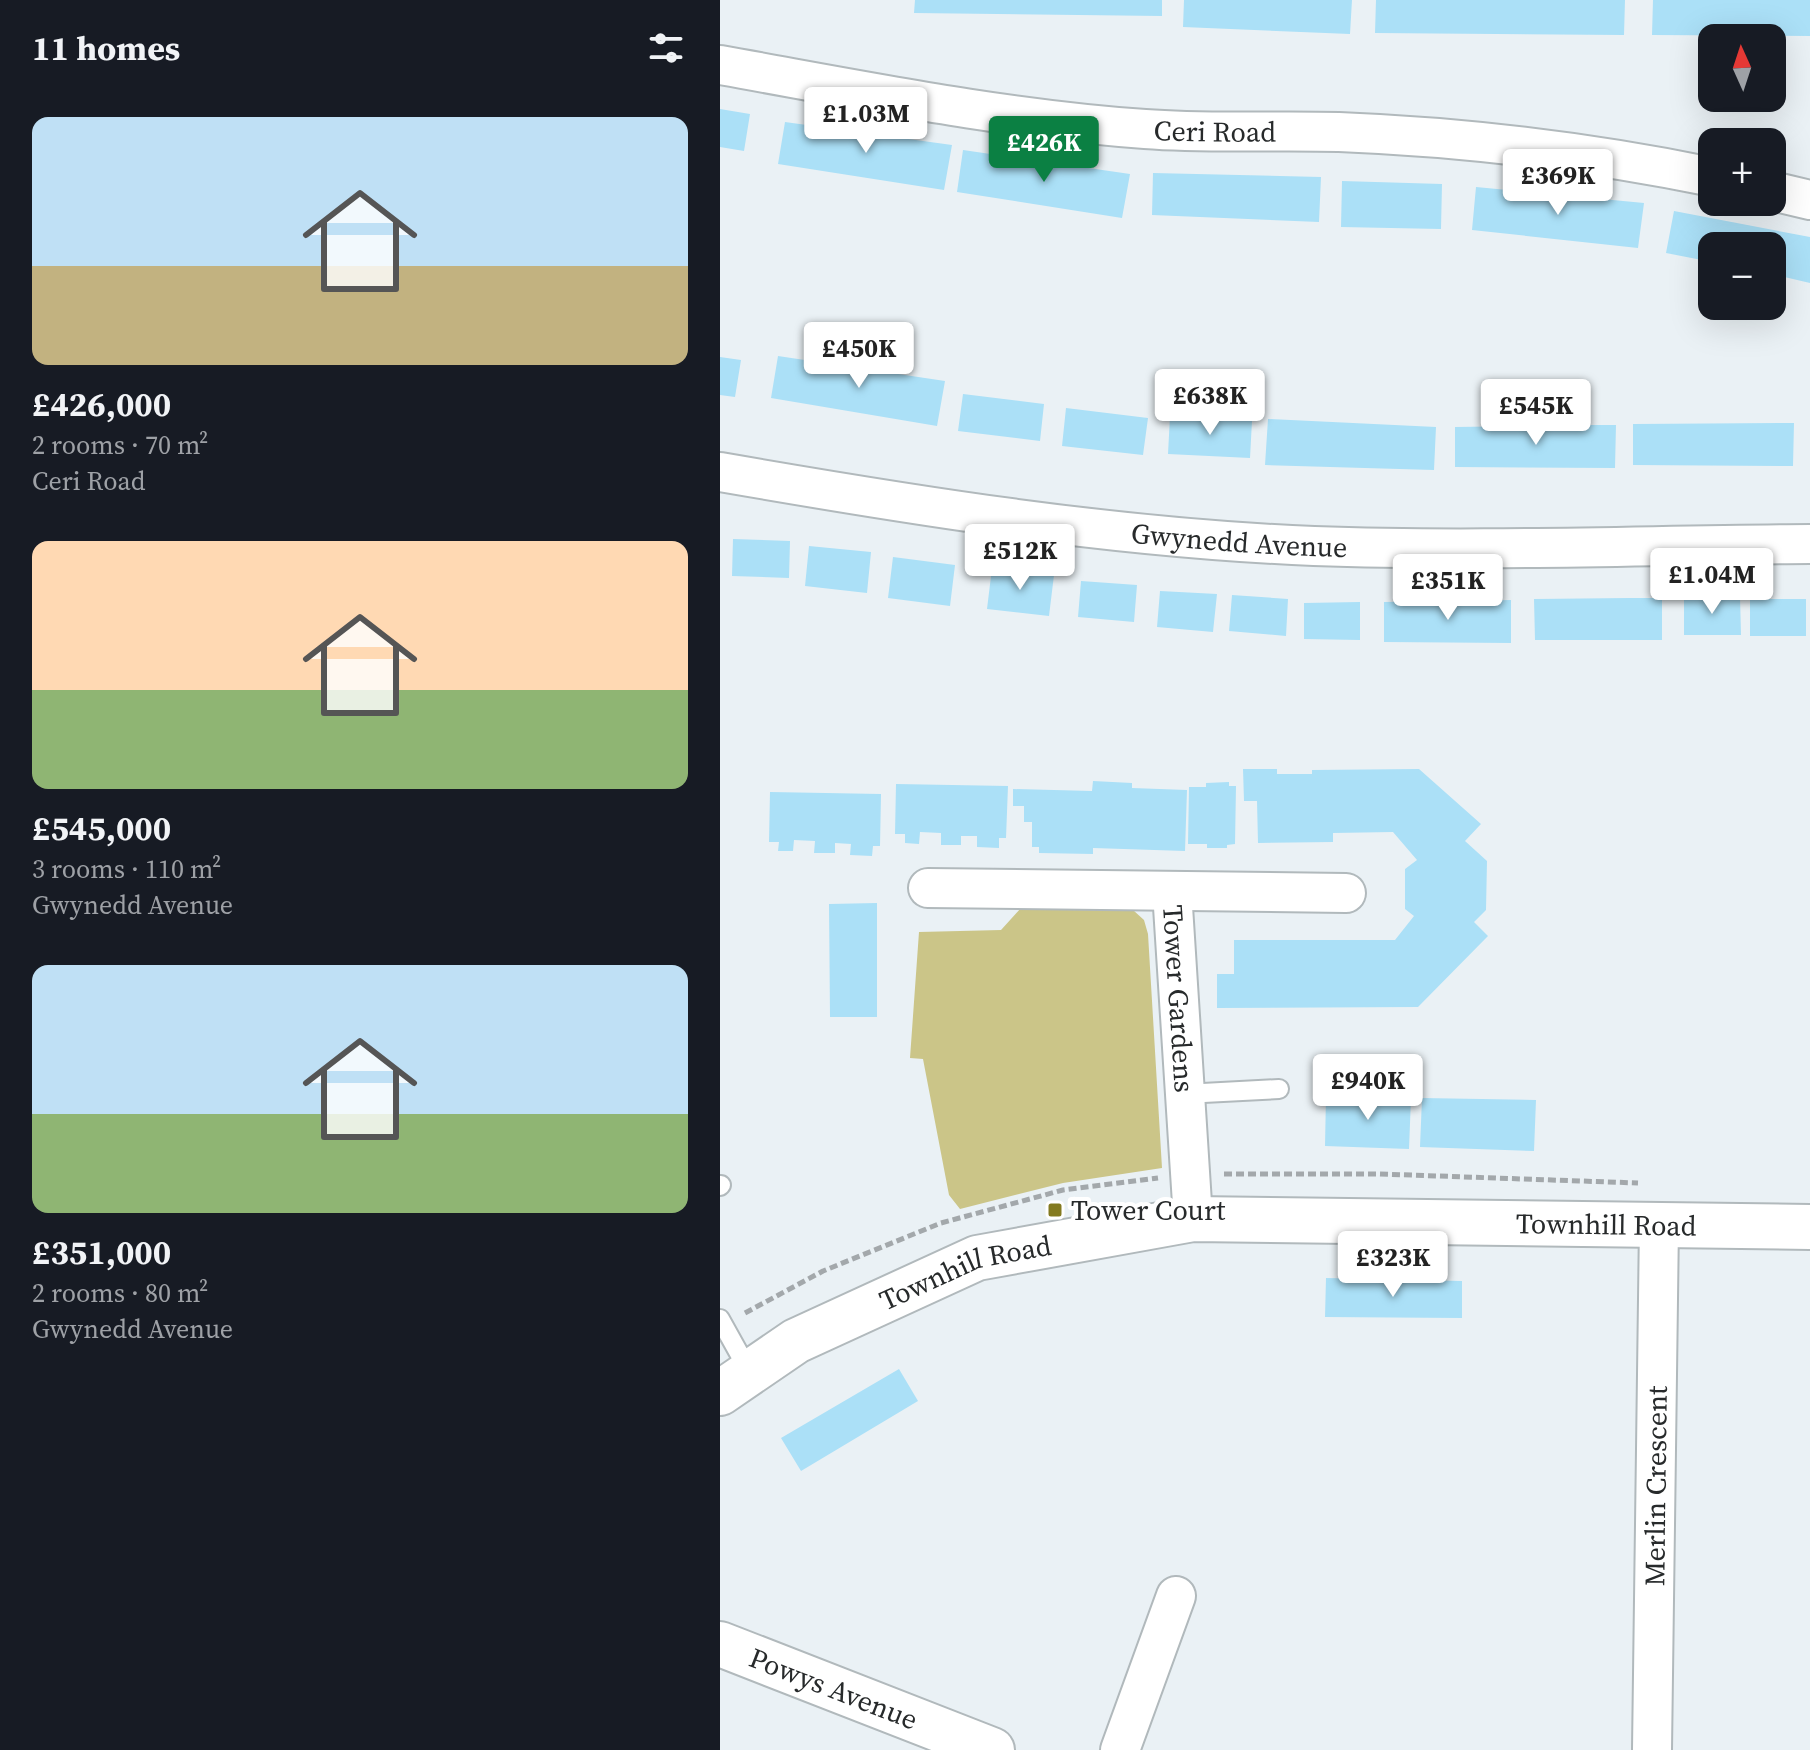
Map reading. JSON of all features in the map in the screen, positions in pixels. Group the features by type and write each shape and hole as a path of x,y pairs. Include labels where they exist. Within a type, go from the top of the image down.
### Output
{"street":[{"name":"Ceri Road","path":"720,65 1032,119 1148,130 1339,132 1449,139 1536,147 1698,174"},
{"path":"1786,194 1810,200"},
{"name":"Gwynedd Avenue","path":"720,472 993,514 1160,535 1297,545 1455,548 1810,544"},
{"path":"1172,891 1346,893"},
{"name":"Tower Gardens","path":"952,899 1172,891 1193,1219"},
{"name":"Townhill Road","path":"735,1383 796,1341 977,1258 1193,1219 1810,1227"},
{"name":"Merlin Crescent","path":"1652,1750 1659,1224"},
{"path":"1120,1750 1176,1596"},
{"name":"Powys Avenue","path":"720,1644 992,1750"}],"lane":[{"path":"1184,1094 1279,1089"},
{"path":"720,1319 735,1383"}],"shaded area":[{"path":"1021,908 1133,910 1144,920 1148,934 1162,1168 1063,1183 960,1209 949,1195 923,1059 910,1058 919,932 1001,930"}],"building":[{"path":"915,0 1162,0 1162,16 914,13"},
{"path":"1184,0 1352,0 1350,34 1183,27"},
{"path":"1376,0 1625,0 1624,35 1375,33"},
{"path":"1653,0 1810,0 1810,36 1786,36 1786,24 1698,24 1698,35 1652,35"},
{"path":"720,109 750,114 744,151 720,147"},
{"path":"785,122 952,145 944,190 778,164"},
{"path":"963,150 1130,174 1122,218 957,192"},
{"path":"1153,173 1321,177 1319,222 1152,215"},
{"path":"1342,181 1442,184 1441,229 1341,227"},
{"path":"1476,187 1644,203 1638,248 1472,230"},
{"path":"1674,211 1784,232 1698,232 1698,259 1666,253"},
{"path":"1786,232 1810,237 1810,283 1786,277"},
{"path":"778,356 945,381 937,426 771,398"},
{"path":"720,357 741,360 735,397 720,395"},
{"path":"963,394 1044,404 1040,441 958,431"},
{"path":"1066,408 1148,418 1143,455 1062,446"},
{"path":"1170,416 1252,421 1250,458 1168,454"},
{"path":"1268,419 1436,427 1434,470 1265,465"},
{"path":"1794,423 1793,466 1633,465 1633,424"},
{"path":"1616,425 1615,468 1455,467 1455,427"},
{"path":"733,539 790,541 789,578 732,576"},
{"path":"809,546 871,552 867,593 805,586"},
{"path":"893,557 955,565 950,606 888,598"},
{"path":"992,568 1054,575 1049,616 987,609"},
{"path":"1081,581 1137,585 1134,622 1078,617"},
{"path":"1160,591 1217,594 1213,632 1157,627"},
{"path":"1232,595 1288,599 1286,636 1229,631"},
{"path":"1740,597 1741,635 1684,635 1684,598"},
{"path":"1662,598 1662,640 1535,640 1534,599"},
{"path":"1750,599 1806,599 1806,636 1750,636"},
{"path":"1511,600 1511,643 1384,642 1384,602"},
{"path":"1360,602 1360,640 1304,639 1304,603"},
{"path":"1243,769 1277,769 1277,774 1312,774 1312,770 1419,769 1481,824 1465,841 1487,861 1486,910 1474,922 1488,936 1418,1007 1217,1008 1217,974 1234,974 1234,940 1395,940 1414,916 1405,909 1405,869 1417,860 1393,832 1333,833 1333,842 1258,843 1257,801 1244,801"},
{"path":"1093,781 1132,783 1132,788 1187,790 1185,851 1093,848 1093,854 1039,853 1039,847 1032,847 1032,822 1024,822 1024,806 1013,806 1013,789 1092,791"},
{"path":"1229,782 1229,786 1236,786 1235,844 1227,845 1227,848 1207,848 1207,844 1188,844 1189,787"},
{"path":"896,784 1008,786 1006,838 999,838 999,848 977,847 977,836 961,836 961,845 941,845 941,833 920,832 919,844 905,843 905,834 895,834"},
{"path":"770,792 881,794 880,846 873,846 872,856 850,855 851,844 835,843 835,853 814,853 815,841 794,840 793,851 778,851 779,842 769,842"},
{"path":"877,903 877,1017 830,1017 829,904"},
{"path":"1326,1096 1411,1098 1409,1149 1325,1146"},
{"path":"1422,1098 1536,1100 1534,1151 1420,1147"},
{"path":"1326,1278 1462,1281 1462,1318 1325,1317"},
{"path":"899,1369 918,1401 801,1471 781,1438"}],"place":[{"name":"Tower Court","path":"1055,1210"}]}
